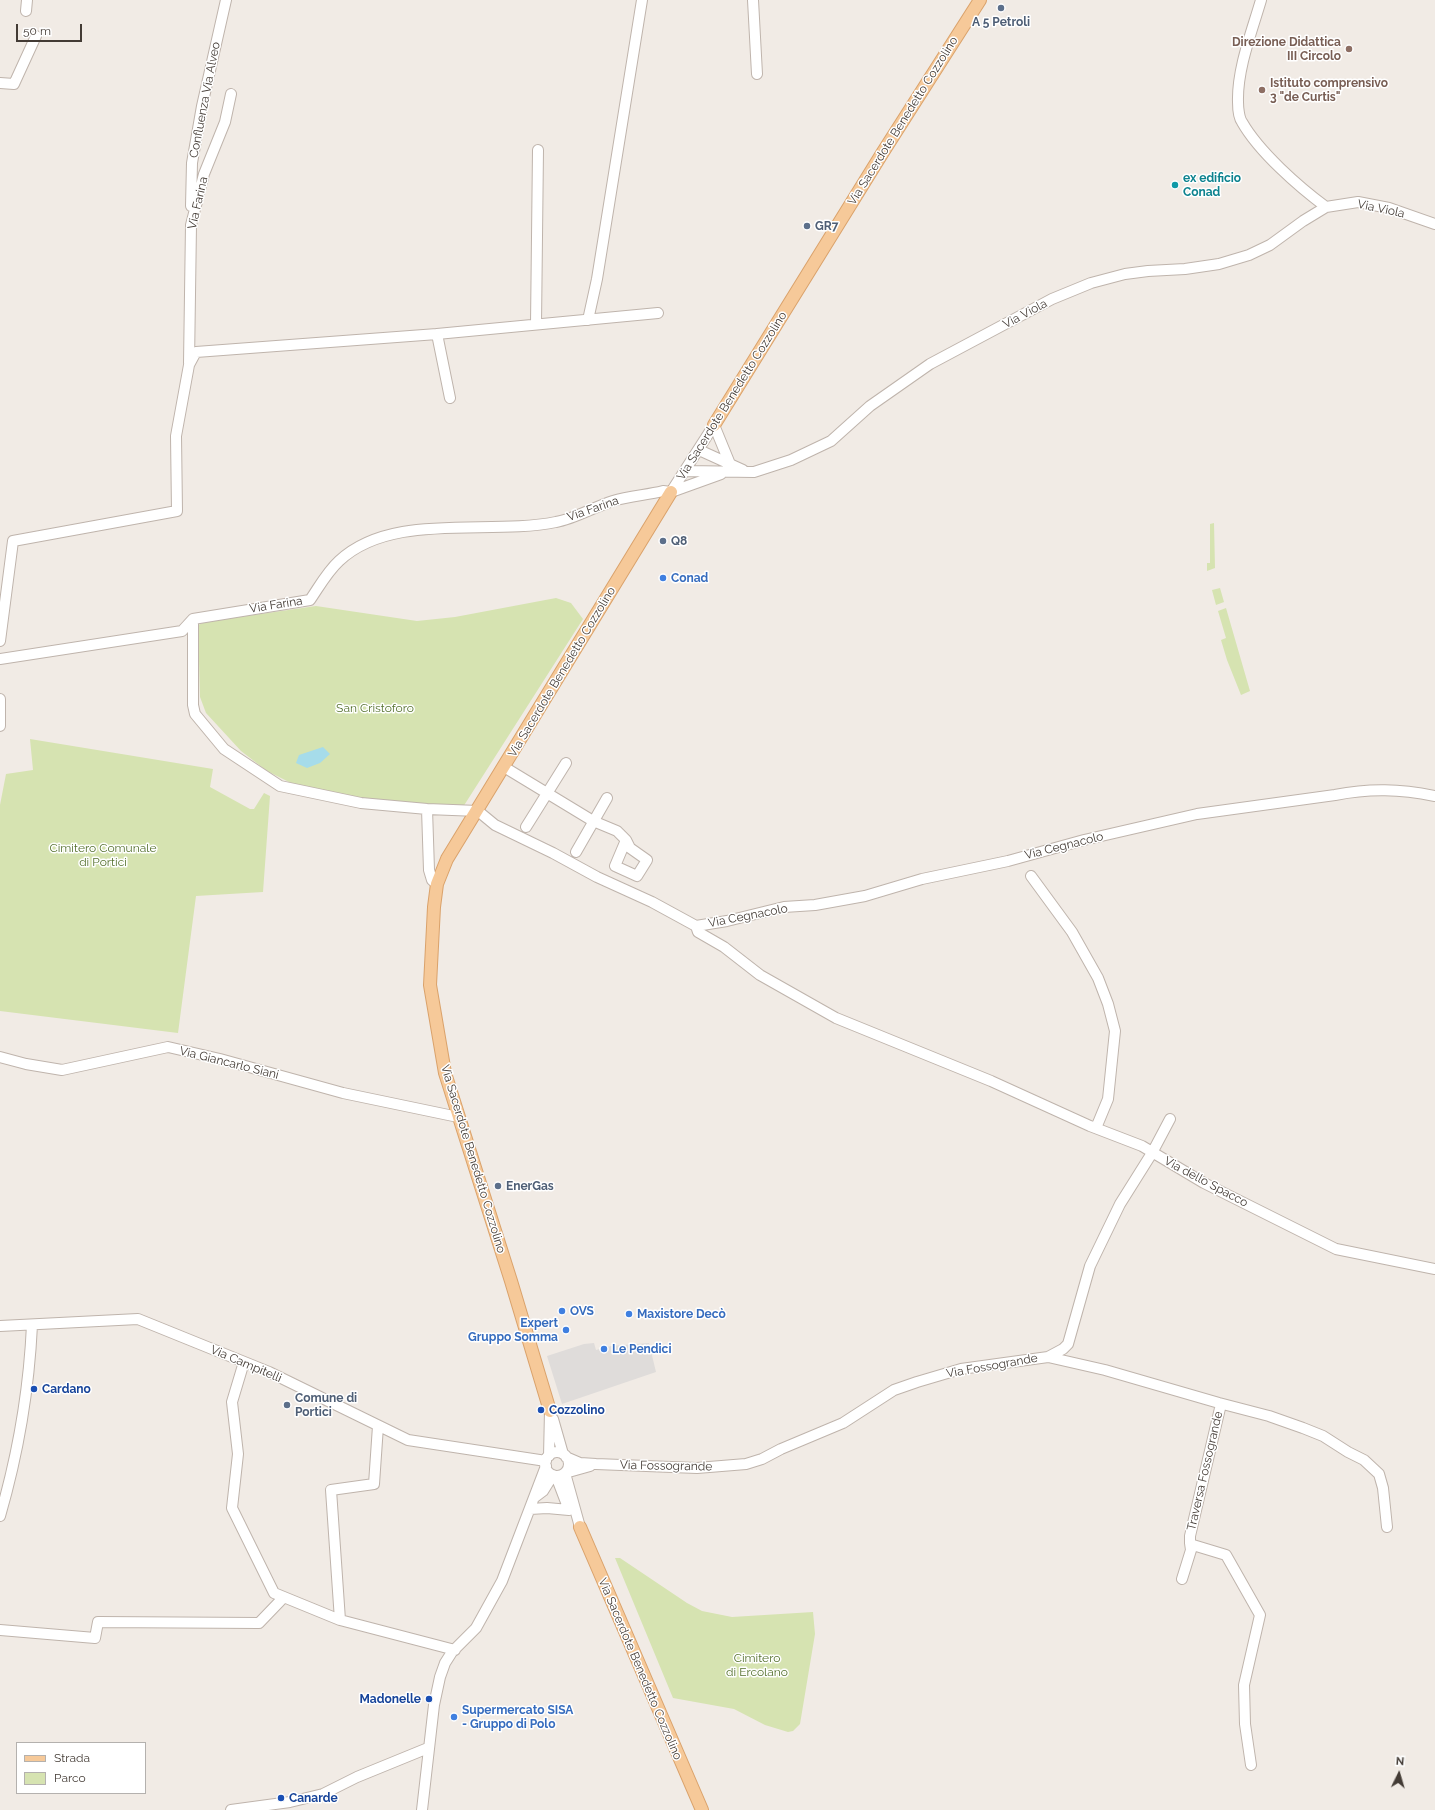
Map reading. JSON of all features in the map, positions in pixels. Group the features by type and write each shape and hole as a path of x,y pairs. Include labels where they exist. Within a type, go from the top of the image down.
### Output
{"main road":[{"name":"Via Sacerdote Benedetto Cozzolino","path":"714,425 883,152 980,0"},
{"name":"Via Sacerdote Benedetto Cozzolino","path":"550,1411 509,1273 445,1073 430,985 434,906 437,884 447,859 478,811 671,492"},
{"name":"Via Sacerdote Benedetto Cozzolino","path":"580,1527 702,1810"}],"street":[{"path":"26,11 27,0"},
{"name":"Confluenza Via Alveo","path":"191,225 192,163 202,106 226,0"},
{"path":"588,320 642,0"},
{"path":"753,0 757,74"},
{"path":"1261,0 1239,83 1238,103 1241,122 1266,154 1308,194 1326,207"},
{"path":"0,83 14,84 36,36"},
{"name":"Via Farina","path":"0,641 13,541 177,511 176,436 189,365 191,225 204,174 225,122 231,94"},
{"path":"536,324 538,150"},
{"name":"Via Viola","path":"686,471 728,468 754,472 791,460 831,441 870,406 930,364 1052,299 1091,283 1125,274 1185,269 1212,265 1248,255 1270,245 1303,221 1326,207 1358,202 1389,208 1435,224"},
{"path":"189,365 196,352 437,334 658,313"},
{"path":"437,334 450,398"},
{"path":"671,492 728,468 714,425"},
{"name":"Via Sacerdote Benedetto Cozzolino","path":"671,492 686,471 714,425"},
{"name":"Via Viola","path":"699,450 728,468"},
{"name":"Via Farina","path":"193,618 310,600 338,561 355,548 371,540 391,533 443,528 498,528 557,522 614,501 663,491 671,492"},
{"path":"0,659 182,631 193,618"},
{"path":"193,618 193,706 196,714 224,749 280,786 361,803 427,809 478,811"},
{"path":"0,699 0,726"},
{"path":"526,827 566,763"},
{"path":"504,767 592,821 617,831 626,840"},
{"name":"Via Cegnacolo","path":"478,811 495,825 553,853 597,877 652,902 696,926 727,921 784,907 815,905 865,896 922,879 1008,860 1084,840 1197,814 1356,791 1407,790 1435,796"},
{"path":"576,852 606,798"},
{"path":"427,809 430,870 432,880 437,884"},
{"path":"1031,876 1072,932 1098,978 1108,1004 1115,1031 1108,1099 1096,1128"},
{"name":"Via Cegnacolo","path":"696,926 698,932 724,947 760,975 836,1018 991,1081 1096,1128 1142,1146 1152,1153"},
{"name":"Via Giancarlo Siani","path":"0,1057 26,1064 62,1070 168,1047 220,1059 343,1093 458,1117"},
{"path":"1152,1153 1170,1119"},
{"name":"Via dello Spacco","path":"1048,1357 1063,1350 1068,1344 1090,1266 1120,1204 1152,1153 1204,1183 1336,1249 1435,1270"},
{"name":"Via Campitelli","path":"0,1326 138,1318 269,1372 408,1440 547,1461"},
{"path":"0,1516 11,1478 22,1423 31,1356 32,1325"},
{"name":"Via Fossogrande","path":"596,1464 697,1468 746,1464 762,1459 780,1449 843,1424 894,1390 961,1369 1048,1357 1105,1370 1221,1404 1269,1416 1323,1436 1364,1460 1379,1474 1383,1488 1387,1527"},
{"path":"244,1362 232,1402 238,1454 232,1508 274,1592 340,1620 455,1650"},
{"name":"Traversa Fossogrande","path":"1221,1404 1190,1536 1190,1543 1193,1546 1226,1555 1260,1615 1244,1684 1245,1724 1251,1765"},
{"name":"Via Sacerdote Benedetto Cozzolino","path":"550,1411 568,1467 558,1475"},
{"name":"Via Sacerdote Benedetto Cozzolino","path":"550,1411 547,1461 550,1473 558,1475"},
{"path":"340,1620 331,1490 374,1484 378,1426"},
{"path":"422,1810 428,1748 440,1676 445,1663 476,1628 502,1582 535,1497 547,1461 556,1453 580,1462 596,1464"},
{"path":"535,1497 558,1475 596,1464"},
{"name":"Via Sacerdote Benedetto Cozzolino","path":"558,1475 570,1510 580,1527"},
{"name":"Via Sacerdote Benedetto Cozzolino","path":"558,1475 580,1527"},
{"path":"530,1509 547,1508 570,1510"},
{"path":"1182,1580 1191,1550 1190,1543"},
{"path":"0,1630 95,1638 98,1622 259,1623 284,1597"},
{"path":"231,1810 290,1802 323,1794 357,1777 428,1748"}],"green space":[{"path":"1214,523 1215,568 1207,571 1207,563 1210,563 1210,524"},
{"path":"1220,588 1224,602 1216,605 1212,590"},
{"name":"San Cristoforo","path":"556,598 571,603 583,619 463,807 363,799 293,784 267,771 241,751 206,713 200,697 198,625 205,622 316,606 417,621 455,617"},
{"path":"1226,608 1250,691 1241,695 1221,640 1226,638 1218,611"},
{"name":"Cimitero Comunale di Portici","path":"30,739 213,769 210,787 250,809 254,809 264,793 270,796 263,892 196,896 178,1033 0,1011 0,805 6,774 33,770"},
{"name":"Cimitero di Ercolano","path":"615,1558 620,1558 687,1603 702,1611 732,1617 813,1612 815,1634 800,1724 793,1731 788,1732 765,1725 734,1709 673,1698"}],"shaded area":[{"path":"594,1343 596,1350 611,1346 649,1343 656,1372 562,1404 547,1356 584,1344"}],"water":[{"path":"323,747 330,754 320,763 307,768 296,763 299,755"}],"place":[{"name":"A 5 Petroli","path":"1001,8"},
{"name":"Direzione Didattica III Circolo","path":"1349,49"},
{"name":"Istituto comprensivo 3 \"de Curtis\"","path":"1262,90"},
{"name":"ex edificio Conad","path":"1175,185"},
{"name":"GR7","path":"807,226"},
{"name":"Q8","path":"663,541"},
{"name":"Conad","path":"663,578"},
{"name":"EnerGas","path":"498,1186"},
{"name":"OVS","path":"562,1311"},
{"name":"Maxistore Decò","path":"629,1314"},
{"name":"Expert Gruppo Somma","path":"566,1330"},
{"name":"Le Pendici","path":"604,1349"},
{"name":"Cardano","path":"34,1389"},
{"name":"Comune di Portici","path":"287,1405"},
{"name":"Cozzolino","path":"541,1410"},
{"name":"Madonelle","path":"429,1699"},
{"name":"Supermercato SISA - Gruppo di Polo","path":"454,1717"},
{"name":"Canarde","path":"281,1798"}]}
